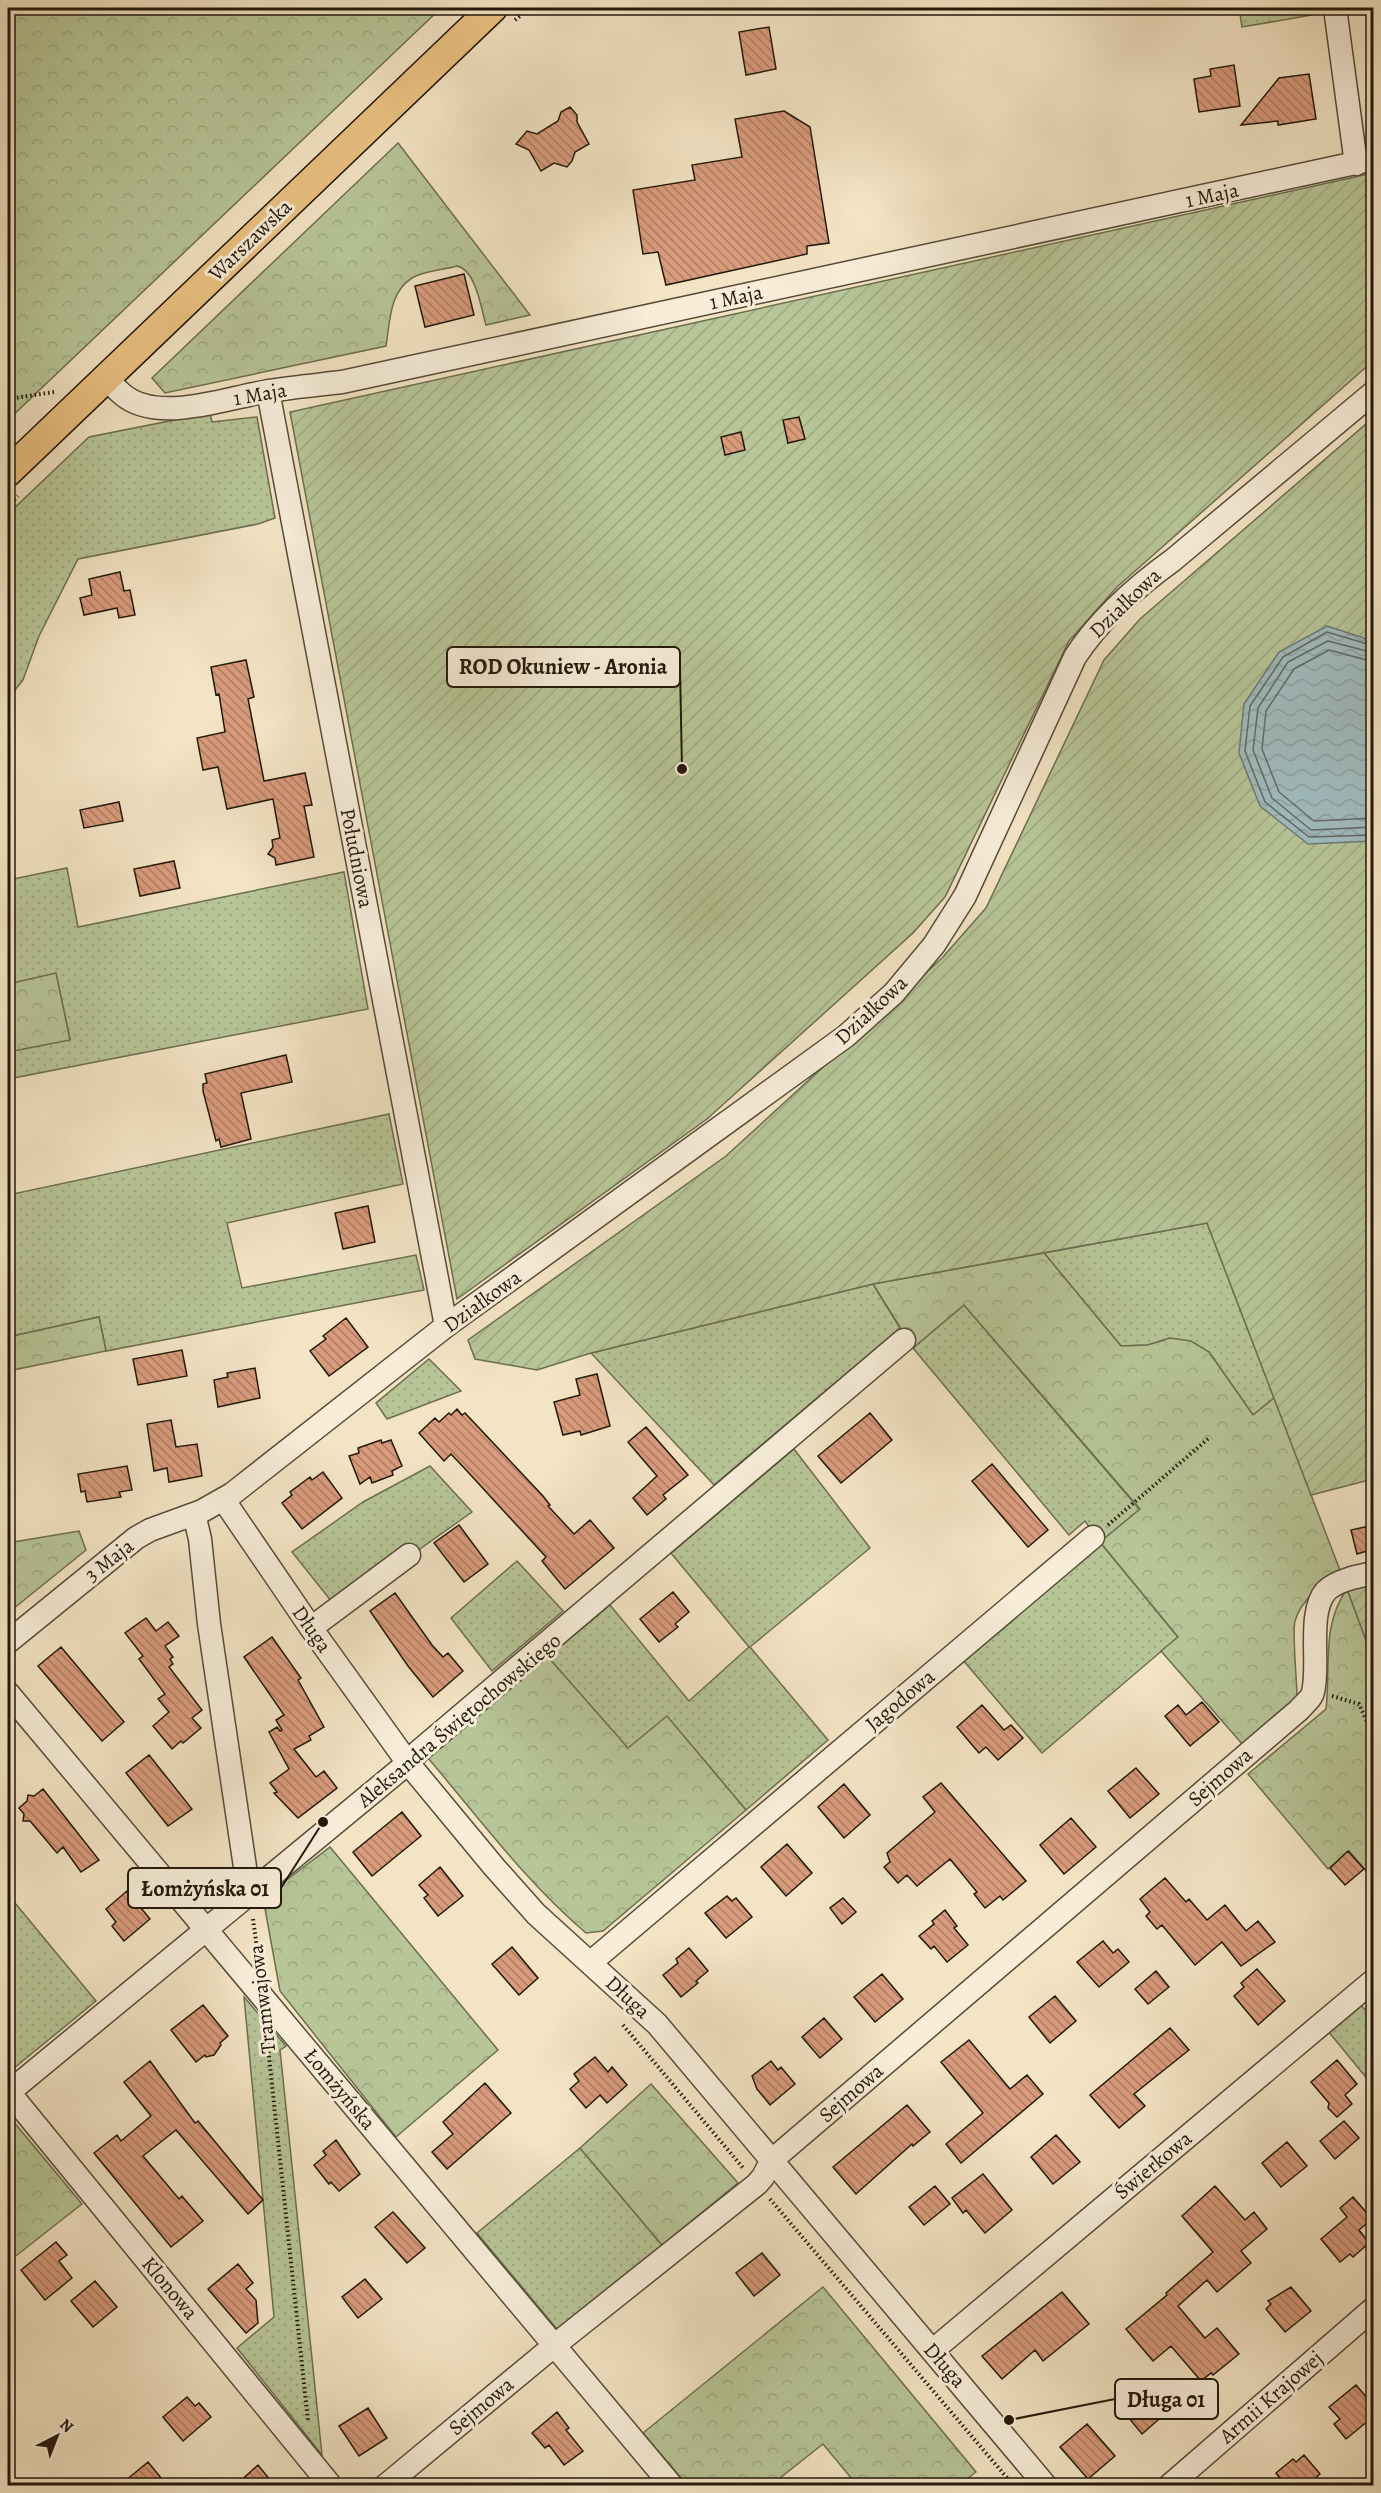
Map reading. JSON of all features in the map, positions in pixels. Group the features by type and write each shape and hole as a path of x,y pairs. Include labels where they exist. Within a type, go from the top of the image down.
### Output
{"main road":[{"name":"Warszawska","path":"8,471 493,8"}],"street":[{"path":"1335,8 1365,161"},
{"name":"1 Maja","path":"106,378 123,395 136,402 172,409 189,408 268,391 353,380 1365,161"},
{"name":"Południowa","path":"268,391 446,1326"},
{"name":"Działkowa","path":"223,1499 446,1326 846,1036 894,993 934,945 965,896 1075,657 1087,640 1149,576 1173,560 1374,392"},
{"name":"Aleksandra Świętochowskiego","path":"8,2092 408,1763 418,1752 904,1340"},
{"name":"3 Maja","path":"8,1642 136,1538 150,1530 194,1514 223,1499"},
{"name":"Długa","path":"223,1499 311,1628 408,1763 536,1914 657,2024 1046,2486"},
{"path":"194,1514 200,1539 209,1624 249,1894"},
{"name":"Jagodowa","path":"590,1963 1093,1537"},
{"path":"311,1628 409,1555"},
{"path":"1313,1693 1316,1623 1320,1604 1326,1591 1349,1579 1374,1573"},
{"name":"Łomżyńska","path":"8,1693 672,2486"},
{"name":"Sejmowa","path":"385,2486 555,2345 757,2184 771,2161 1299,1710 1313,1693"},
{"name":"Świerkowa","path":"932,2350 1374,1980"},
{"name":"Klonowa","path":"8,2092 331,2486"},
{"name":"Armii Krajowej","path":"1169,2486 1374,2308"}],"path":[{"path":"8,399 63,391"},
{"path":"1093,1537 1209,1438"},
{"path":"1313,1693 1359,1704 1374,1737"},
{"name":"Tramwajowa","path":"249,1894 263,1998 312,2460"},
{"path":"615,2016 1014,2486"}],"green space":[{"path":"8,8 441,8 8,420"},
{"path":"1239,8 1317,8 1318,14 1242,27"},
{"path":"398,143 530,315 486,325 473,282 463,269 457,266 422,274 404,284 392,309 386,346 165,393 152,378"},
{"path":"1373,173 1373,361 1117,587 1069,641 945,897 913,933 707,1119 457,1299 290,412"},
{"path":"210,413 212,422 257,417 275,518 258,524 78,559 39,636 23,680 8,699 8,514 89,437"},
{"path":"1373,418 1373,1479 1311,1495 1207,1223 873,1284 591,1353 537,1370 475,1359 468,1340 726,1156 942,958 986,908 1104,660 1140,619"},
{"path":"67,868 78,927 344,872 368,1009 8,1079 8,1052 70,1039 56,974 8,984 8,880"},
{"path":"56,973 70,1040 8,1052 8,984"},
{"path":"389,1114 403,1184 227,1223 242,1288 416,1255 424,1290 106,1351 99,1317 8,1337 8,1195"},
{"path":"1207,1223 1274,1398 1253,1415 1209,1352 1170,1338 1148,1345 1121,1346 1044,1253"},
{"path":"1044,1253 1121,1346 1148,1345 1170,1338 1191,1341 1209,1352 1253,1415 1274,1398 1341,1573 1307,1599 1295,1621 1297,1697 1243,1745 1161,1651 1178,1637 1100,1542 1140,1509 964,1305 913,1348 873,1284"},
{"path":"873,1284 900,1328 714,1485 591,1353"},
{"path":"964,1305 1140,1510 1100,1542 1085,1521 1069,1535 913,1348"},
{"path":"99,1317 106,1351 8,1371 8,1337"},
{"path":"429,1359 461,1391 387,1419 376,1403"},
{"path":"794,1449 870,1548 750,1647 828,1740 746,1810 667,1717 628,1749 548,1657 610,1605 689,1701 749,1647 671,1553"},
{"path":"430,1466 472,1512 417,1551 411,1544 332,1602 292,1552 363,1502"},
{"path":"79,1531 86,1550 8,1613 8,1543"},
{"path":"1100,1542 1178,1637 1042,1753 963,1660"},
{"path":"517,1561 563,1611 492,1671 451,1618"},
{"path":"1373,1582 1373,1659 1347,1589"},
{"path":"1347,1589 1373,1659 1373,1879 1349,1851 1328,1869 1248,1774 1326,1709 1330,1632 1333,1617"},
{"path":"548,1657 628,1748 667,1716 746,1810 603,1931 586,1933 543,1893 428,1758"},
{"path":"330,1847 498,2050 396,2137 280,1991 263,1898"},
{"path":"15,1903 96,2001 8,2073 8,1908"},
{"path":"244,1997 286,2046 280,2050 322,2455 237,2348 274,2317"},
{"path":"1360,2004 1373,2019 1373,2086 1328,2031"},
{"path":"651,2084 738,2183 662,2245 580,2148"},
{"path":"8,2115 82,2204 8,2262"},
{"path":"580,2148 662,2245 557,2329 477,2233"},
{"path":"823,2287 976,2472 959,2485 857,2485 823,2444 771,2485 687,2485 643,2433"}],"water":[{"path":"1327,626 1373,641 1373,841 1308,844 1260,806 1239,753 1244,704 1279,652"}],"building":[{"path":"769,27 776,69 746,75 739,32"},
{"path":"1234,65 1240,106 1199,112 1194,79 1211,76 1210,69"},
{"path":"1309,74 1316,119 1278,125 1278,121 1241,125 1279,78"},
{"path":"570,107 577,115 577,122 589,144 575,152 567,167 554,163 541,171 529,150 516,144 527,131 537,134 558,121 561,112"},
{"path":"784,111 810,127 829,243 807,246 807,254 666,285 658,252 643,254 633,190 695,180 692,165 742,157 735,119"},
{"path":"464,274 474,315 425,327 415,286"},
{"path":"799,417 805,439 788,443 783,420"},
{"path":"741,432 745,450 725,455 721,437"},
{"path":"120,572 124,591 130,590 135,615 119,618 117,608 84,615 80,598 92,595 89,579"},
{"path":"246,660 254,697 248,699 264,781 305,773 312,805 304,806 314,857 276,865 275,858 268,854 273,847 272,840 280,838 273,799 227,809 218,767 203,770 197,738 225,732 219,694 216,695 211,667"},
{"path":"119,802 123,821 84,828 80,810"},
{"path":"174,861 180,888 140,896 134,869"},
{"path":"286,1055 292,1082 241,1093 251,1139 221,1147 219,1139 216,1141 203,1091 203,1084 207,1083 205,1074"},
{"path":"368,1206 375,1242 343,1249 335,1213"},
{"path":"346,1318 368,1347 329,1376 310,1351 326,1339 323,1336"},
{"path":"182,1350 187,1376 138,1385 133,1359"},
{"path":"255,1368 260,1398 218,1407 214,1380 228,1377 227,1373"},
{"path":"597,1374 610,1426 581,1435 580,1431 563,1435 554,1402 580,1395 576,1379"},
{"path":"457,1409 462,1415 465,1413 543,1496 550,1505 548,1506 574,1534 590,1520 614,1548 565,1589 542,1561 546,1557 467,1471 451,1454 444,1461 419,1433 435,1418 439,1422"},
{"path":"870,1413 892,1440 841,1483 818,1456"},
{"path":"171,1420 176,1447 197,1444 202,1476 169,1482 167,1468 154,1471 147,1424"},
{"path":"646,1427 688,1475 663,1495 666,1499 647,1515 633,1498 657,1476 628,1442"},
{"path":"381,1440 382,1443 391,1440 402,1466 392,1471 393,1475 372,1483 370,1477 360,1484 349,1456 359,1453 358,1448"},
{"path":"992,1464 1048,1530 1028,1547 972,1481"},
{"path":"127,1466 132,1490 119,1492 121,1497 87,1502 85,1491 81,1492 78,1474"},
{"path":"323,1472 342,1498 302,1529 282,1503 292,1495 290,1492 310,1477 312,1480"},
{"path":"459,1525 488,1564 464,1582 434,1543"},
{"path":"1374,1525 1374,1549 1357,1554 1351,1530"},
{"path":"673,1592 689,1612 675,1624 678,1627 659,1642 640,1619"},
{"path":"395,1593 432,1645 443,1657 448,1653 463,1671 433,1697 408,1666 370,1611"},
{"path":"146,1618 156,1631 168,1622 179,1636 165,1646 173,1657 170,1659 173,1664 169,1667 202,1710 192,1718 201,1728 172,1749 153,1726 169,1712 158,1699 165,1694 139,1659 143,1656 125,1633"},
{"path":"272,1637 301,1678 298,1680 324,1727 309,1736 311,1740 294,1749 316,1777 324,1771 337,1788 298,1818 274,1793 277,1792 270,1783 289,1769 269,1732 277,1727 280,1731 282,1730 276,1720 284,1715 244,1657"},
{"path":"61,1647 124,1722 102,1741 38,1666"},
{"path":"1202,1702 1219,1722 1190,1746 1165,1716 1178,1705 1186,1715"},
{"path":"982,1705 1004,1730 1011,1725 1023,1738 998,1760 986,1747 979,1753 957,1727"},
{"path":"149,1755 192,1809 168,1826 126,1773"},
{"path":"1136,1768 1159,1794 1130,1818 1108,1791"},
{"path":"941,1783 1026,1881 1003,1900 1000,1896 985,1908 974,1894 977,1892 950,1859 917,1886 907,1875 898,1883 884,1867 890,1862 887,1853 935,1812 923,1797"},
{"path":"844,1784 870,1815 844,1838 818,1807"},
{"path":"43,1789 99,1860 81,1872 63,1847 57,1853 30,1821 23,1821 24,1814 19,1808 27,1801 28,1795 34,1796"},
{"path":"402,1812 421,1836 372,1876 353,1852"},
{"path":"1071,1818 1096,1847 1064,1874 1040,1845"},
{"path":"787,1844 812,1873 786,1896 761,1867"},
{"path":"1348,1851 1364,1869 1345,1885 1330,1868"},
{"path":"440,1867 463,1896 438,1916 424,1898 428,1895 419,1885"},
{"path":"1165,1878 1186,1902 1189,1899 1207,1920 1225,1905 1246,1931 1258,1921 1275,1942 1241,1966 1222,1942 1195,1965 1162,1925 1157,1929 1146,1916 1150,1912 1140,1899"},
{"path":"127,1891 150,1919 124,1941 112,1926 116,1922 106,1909"},
{"path":"727,1896 732,1901 736,1898 752,1917 726,1938 705,1913"},
{"path":"843,1898 856,1912 842,1924 830,1908"},
{"path":"945,1910 957,1926 954,1928 968,1945 947,1962 934,1946 931,1949 919,1936 934,1924 932,1921"},
{"path":"1103,1941 1113,1953 1118,1949 1129,1962 1099,1987 1077,1962"},
{"path":"512,1947 538,1978 519,1995 492,1964"},
{"path":"689,1948 708,1971 681,1997 663,1975 678,1963 676,1959"},
{"path":"1257,1969 1285,2001 1258,2025 1234,1996 1244,1987 1241,1983"},
{"path":"1156,1971 1169,1987 1148,2004 1135,1989"},
{"path":"882,1974 903,1999 875,2022 854,1997"},
{"path":"1055,1996 1076,2021 1050,2043 1029,2017"},
{"path":"203,2005 228,2036 220,2043 214,2055 206,2057 205,2055 196,2062 171,2030"},
{"path":"824,2018 842,2039 820,2058 802,2037"},
{"path":"1170,2028 1189,2050 1134,2094 1145,2106 1119,2128 1090,2095"},
{"path":"969,2040 1010,2089 1027,2075 1043,2094 961,2163 946,2144 983,2113 941,2062"},
{"path":"595,2057 608,2072 612,2067 627,2085 607,2103 600,2095 586,2108 570,2089 579,2081 574,2074"},
{"path":"1337,2060 1357,2084 1345,2095 1352,2104 1337,2117 1328,2108 1329,2103 1311,2082"},
{"path":"150,2061 195,2123 198,2121 263,2200 248,2214 176,2130 143,2156 179,2199 182,2196 203,2221 171,2247 94,2153 117,2135 121,2141 151,2116 124,2082"},
{"path":"771,2061 778,2070 781,2067 795,2084 770,2105 757,2089 752,2076"},
{"path":"485,2083 511,2113 447,2169 432,2152 453,2134 443,2122"},
{"path":"907,2105 930,2132 913,2146 912,2144 856,2194 833,2167"},
{"path":"1344,2121 1359,2138 1335,2159 1320,2141"},
{"path":"1056,2135 1080,2162 1053,2184 1031,2157"},
{"path":"336,2140 360,2174 339,2191 331,2182 329,2184 314,2165 326,2155 323,2151"},
{"path":"1287,2142 1307,2166 1281,2187 1262,2163"},
{"path":"983,2174 1012,2210 985,2233 966,2210 963,2213 952,2198"},
{"path":"935,2186 950,2204 924,2225 909,2207"},
{"path":"1215,2186 1245,2220 1254,2212 1267,2229 1241,2251 1251,2263 1217,2292 1207,2280 1178,2306 1205,2338 1217,2328 1239,2354 1213,2375 1211,2373 1201,2381 1171,2346 1153,2361 1126,2329 1213,2252 1182,2216"},
{"path":"1353,2197 1372,2219 1359,2230 1369,2243 1353,2257 1350,2254 1340,2262 1321,2239 1347,2217 1340,2208"},
{"path":"393,2212 425,2248 407,2263 375,2227"},
{"path":"56,2242 67,2255 59,2261 72,2278 45,2300 21,2270"},
{"path":"762,2253 780,2275 754,2296 736,2273"},
{"path":"238,2264 253,2283 246,2289 256,2300 258,2323 246,2333 208,2289"},
{"path":"365,2279 382,2299 358,2318 342,2297"},
{"path":"95,2281 117,2307 93,2327 71,2301"},
{"path":"1291,2287 1311,2311 1285,2332 1266,2309 1271,2304 1268,2301"},
{"path":"1062,2292 1089,2324 1043,2361 1035,2350 1002,2379 982,2356"},
{"path":"1154,2382 1174,2406 1142,2434 1128,2417 1136,2411 1130,2403"},
{"path":"1356,2385 1374,2406 1374,2416 1346,2439 1334,2424 1340,2419 1329,2407"},
{"path":"187,2397 195,2406 199,2403 211,2417 183,2441 163,2417"},
{"path":"368,2408 387,2438 359,2456 339,2426"},
{"path":"557,2412 569,2428 566,2430 583,2451 564,2465 549,2445 545,2448 532,2433"},
{"path":"1087,2424 1115,2456 1088,2479 1060,2447"},
{"path":"1304,2455 1320,2474 1306,2486 1286,2486 1276,2473 1293,2459 1296,2462"},
{"path":"148,2462 161,2478 152,2486 119,2486"},
{"path":"258,2465 275,2486 235,2486"}],"place":[{"name":"ROD Okuniew - Aronia","path":"682,769"},
{"name":"Łomżyńska 01","path":"323,1822"},
{"name":"Długa 01","path":"1009,2420"}]}
